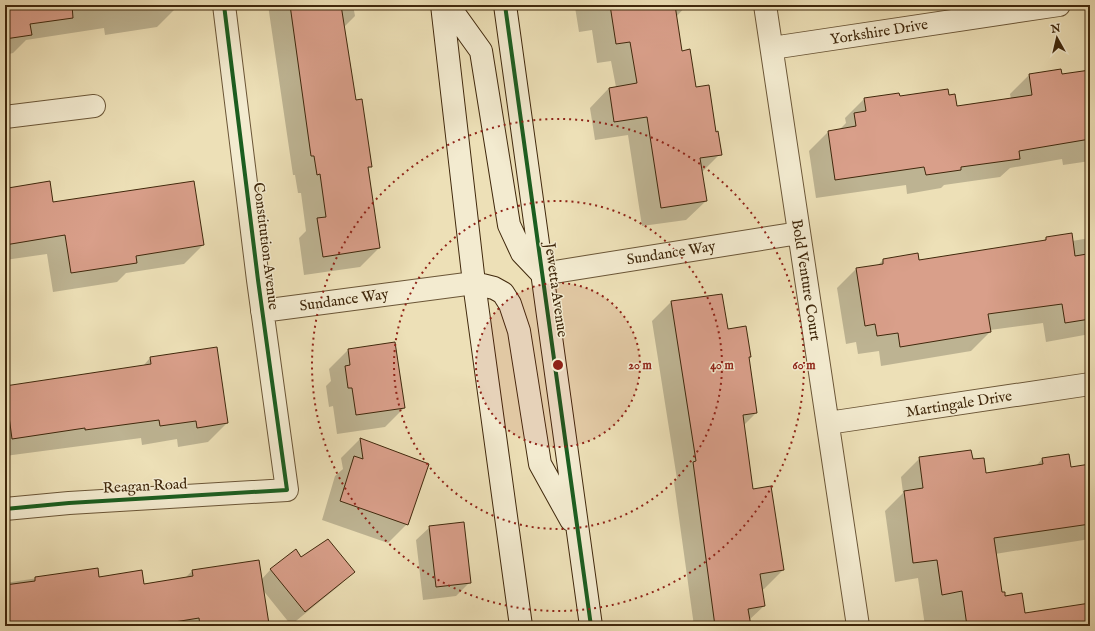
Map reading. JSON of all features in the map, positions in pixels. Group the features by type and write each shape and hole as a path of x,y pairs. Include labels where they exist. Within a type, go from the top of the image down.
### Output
{"street":[{"name":"Constitution Avenue","path":"224,5 262,311 287,490"},
{"path":"442,5 474,283 521,626"},
{"path":"448,5 482,51 509,225 522,253 542,274"},
{"name":"Jewetta Avenue","path":"505,5 591,626"},
{"name":"Bold Venture Court","path":"765,5 858,626"},
{"name":"Yorkshire Drive","path":"772,48 1058,5"},
{"path":"5,116 94,106"},
{"name":"Sundance Way","path":"542,274 799,233"},
{"name":"Sundance Way","path":"262,311 474,283"},
{"path":"474,283 494,288 503,293 510,304 519,331 540,464 578,531"},
{"name":"Martingale Drive","path":"828,423 1090,384"},
{"name":"Reagan Road","path":"5,509 69,503 287,490"}],"building":[{"path":"5,5 72,5 73,18 30,24 32,35 5,39"},
{"path":"290,5 341,5 356,100 362,99 372,167 368,167 380,248 323,257 317,218 326,217 320,174 317,175 314,156 311,156"},
{"path":"610,5 675,5 682,51 690,49 696,87 709,85 716,132 718,131 722,155 700,158 707,201 661,208 647,117 614,122 609,88 637,83 630,42 616,44"},
{"path":"1061,69 1062,74 1090,70 1090,139 1019,151 1020,159 961,167 961,170 926,175 924,167 835,180 828,131 856,126 854,113 866,111 864,98 899,93 900,96 948,89 949,95 955,94 957,106 1032,95 1029,74"},
{"path":"50,181 53,202 194,181 204,245 136,256 137,263 71,273 65,235 5,245 5,191 9,190 8,188"},
{"path":"1072,233 1075,256 1087,254 1090,276 1090,319 1065,323 1062,304 988,314 991,332 900,347 898,333 877,336 875,324 865,326 856,268 883,264 883,259 918,253 919,260 1046,240 1046,237"},
{"path":"722,294 728,329 746,326 757,413 743,415 753,489 771,486 784,570 760,574 765,606 748,609 751,626 715,626 693,462 696,461 671,301"},
{"path":"395,342 405,408 356,415 352,388 348,388 345,366 350,365 348,349"},
{"path":"217,347 228,423 197,428 196,421 160,426 159,420 85,430 85,428 12,439 5,386 151,364 150,357"},
{"path":"360,438 429,464 408,525 340,501 354,456 363,459"},
{"path":"971,450 973,459 984,458 986,473 1043,464 1042,458 1069,454 1071,467 1090,464 1090,524 994,538 1002,592 1005,592 1005,596 1022,593 1025,613 1090,603 1090,626 967,626 962,591 942,595 937,560 913,563 904,491 923,488 919,457"},
{"path":"464,522 471,583 436,587 429,526"},
{"path":"328,539 355,572 305,612 270,569 296,549 301,557"},
{"path":"259,560 269,624 251,626 200,626 199,618 150,626 5,626 5,585 35,581 35,577 98,568 99,577 142,570 144,584 193,576 192,570"}],"cycle path":[{"path":"5,509 69,503 287,490 258,280 224,5"},
{"path":"505,5 591,626"}]}
